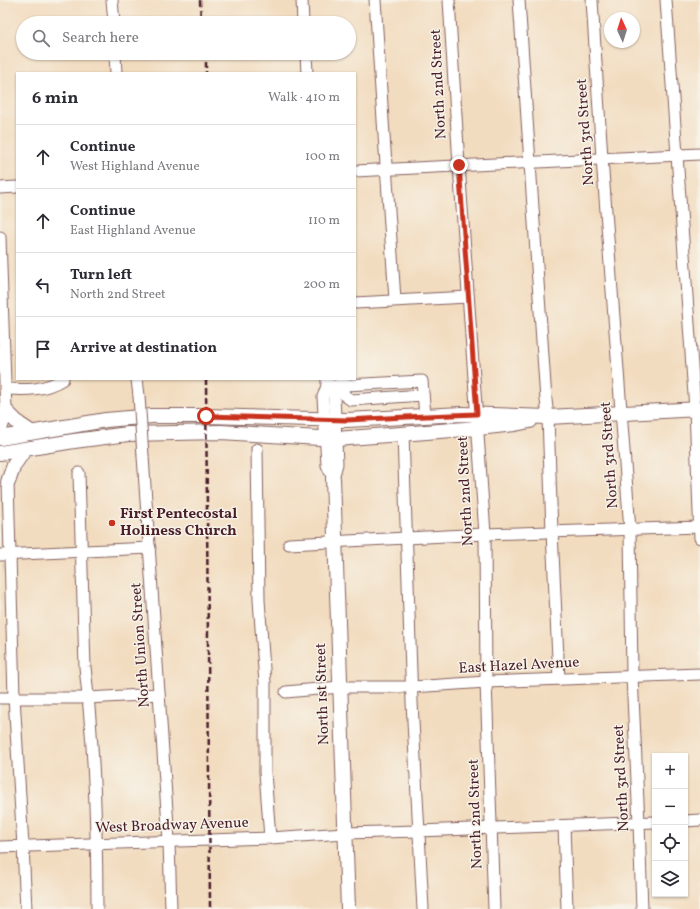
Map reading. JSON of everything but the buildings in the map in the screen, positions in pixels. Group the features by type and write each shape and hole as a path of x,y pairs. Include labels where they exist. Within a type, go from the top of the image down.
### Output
{"main road":[{"path":"0,438 106,420 152,416 206,416 330,420 477,414 548,417 698,409"},
{"path":"0,429 6,411 19,424 31,432"},
{"path":"0,453 103,436 157,432 221,432 331,438 478,428 515,424 548,417"},
{"path":"4,476 25,449"},
{"name":"North 1st Street","path":"333,478 348,909"}],"street":[{"path":"112,0 113,16"},
{"path":"302,0 303,16"},
{"path":"375,0 395,300"},
{"name":"North 2nd Street","path":"449,0 485,534 486,682 494,909"},
{"path":"519,0 529,162 548,417 559,679"},
{"name":"North 3rd Street","path":"592,0 602,158 630,530 632,676 642,909"},
{"path":"666,0 676,155 698,409 700,538"},
{"path":"115,60 116,72"},
{"path":"306,60 307,72"},
{"path":"356,171 700,154"},
{"path":"0,188 16,187"},
{"path":"0,237 6,411"},
{"path":"356,303 468,297"},
{"path":"5,389 40,389 61,380"},
{"name":"North Union Street","path":"137,380 150,548 169,841 171,909"},
{"path":"327,383 422,381 426,416"},
{"path":"341,382 344,395 346,398 351,400 423,395"},
{"name":"North 1st Street","path":"327,383 334,395 330,420 331,438 327,465 333,478"},
{"path":"403,434 412,687 423,909"},
{"path":"257,449 259,600 265,683 265,772 270,838"},
{"path":"79,473 85,667 97,844 97,909"},
{"path":"4,476 5,555 26,909"},
{"path":"288,544 485,534 700,527"},
{"path":"5,555 150,548"},
{"name":"East Hazel Avenue","path":"286,692 340,687 412,687 486,682 700,674"},
{"path":"0,698 88,698 159,694"},
{"path":"688,821 700,820"},
{"name":"West Broadway Avenue","path":"0,847 270,838 345,833 419,832 652,822"},
{"path":"564,826 567,909"}],"railway":[{"path":"200,0 201,16"},
{"path":"206,60 206,72"},
{"path":"206,380 210,909"}],"place":[{"name":"First Pentecostal Holiness Church","path":"112,523"}],"route":[{"path":"206,416 347,420 477,414 459,165"}]}
